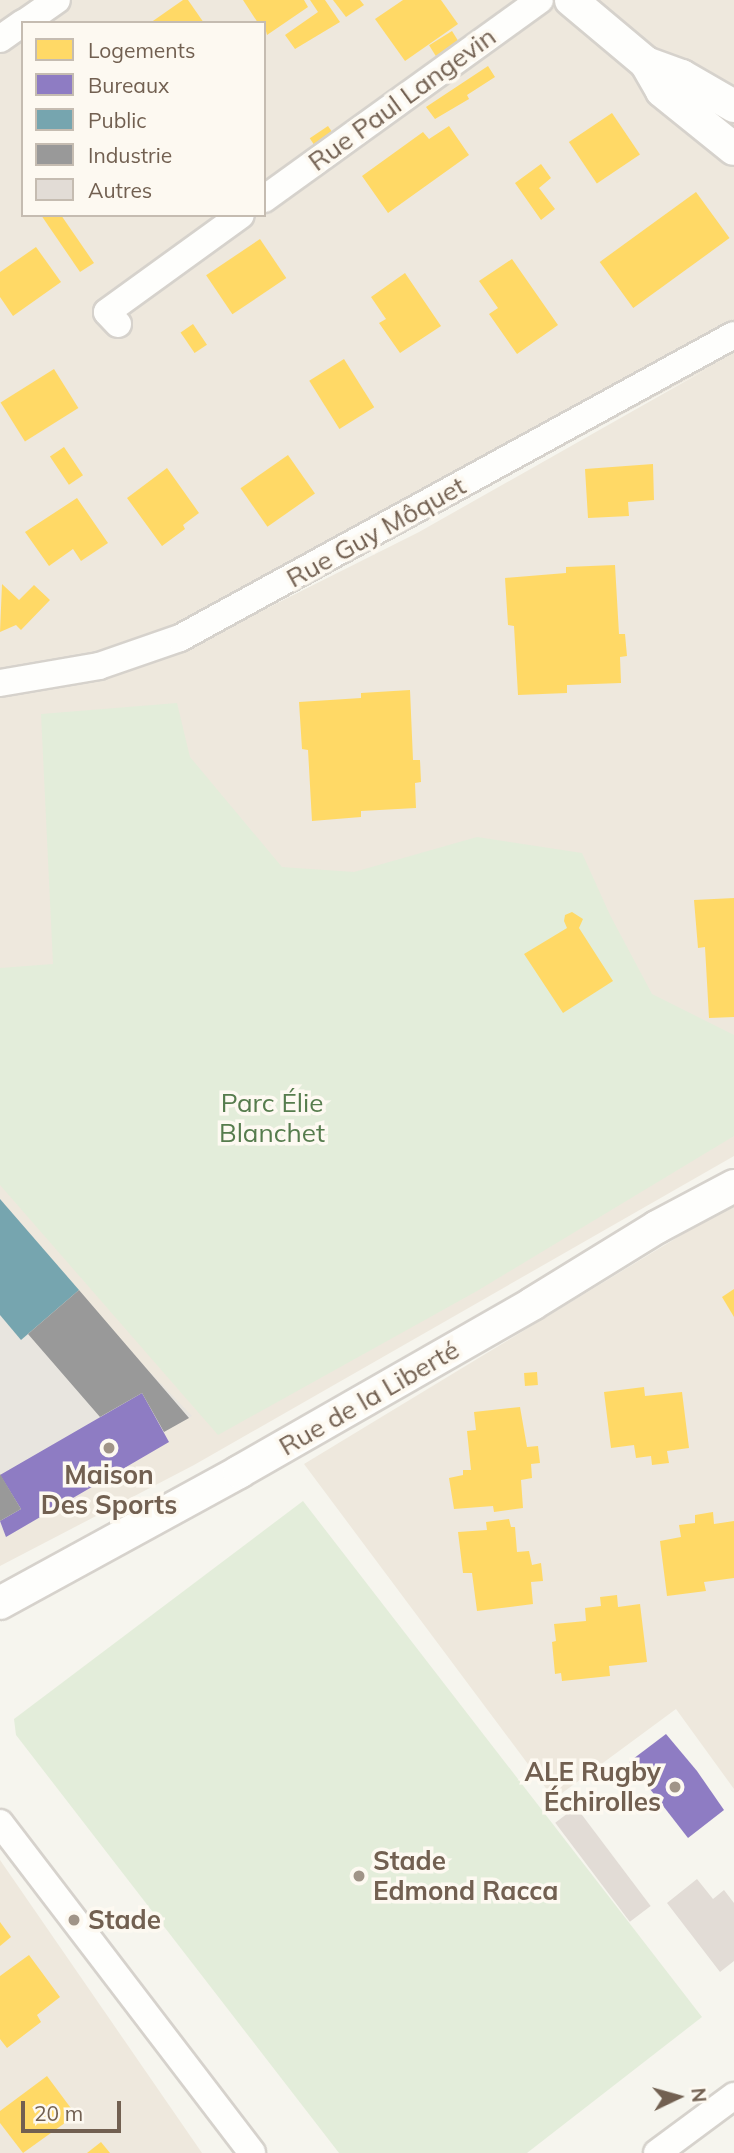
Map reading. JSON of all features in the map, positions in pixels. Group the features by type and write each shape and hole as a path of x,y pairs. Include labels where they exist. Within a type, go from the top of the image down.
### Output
{"street":[{"name":"Rue Paul Langevin","path":"266,198 540,0"},
{"path":"571,0 646,63 682,76 734,106"},
{"path":"0,39 21,22"},
{"path":"646,63 662,91 728,135"},
{"path":"118,324 107,312 238,217"},
{"name":"Rue Guy Môquet","path":"0,683 99,666 180,638 734,335"},
{"name":"Rue de la Liberté","path":"0,1603 239,1472 532,1304 657,1227 734,1186"},
{"path":"0,1823 252,2153"},
{"path":"657,2153 734,2096"}],"shaded area":[{"path":"0,0 734,0 734,1156 194,1465 0,1566","holes":["707,369 419,532 194,645"]},
{"path":"0,1199 146,1368 192,1416 164,1432 169,1442 6,1537 0,1526"},
{"path":"734,1203 734,1789 676,1709 554,1799 304,1464"},
{"path":"0,1860 202,2153 0,2153"}],"green space":[{"name":"Parc Élie Blanchet","path":"177,703 190,757 282,867 354,872 477,837 582,853 610,915 652,994 734,1035 734,1136 477,1291 218,1435 0,1185 0,968 53,964 41,714"},
{"name":"Stade Edmond Racca","path":"303,1501 702,2017 527,2153 339,2153 16,1735 14,1719"}],"building: Logements":[{"path":"183,0 188,0 203,21 153,21"},
{"path":"243,0 304,0 308,7 267,35 266,21 257,21"},
{"path":"310,0 325,0 340,22 295,49 285,35 318,12"},
{"path":"333,0 360,0 364,5 346,17"},
{"path":"403,0 441,0 458,24 405,61 375,19"},
{"path":"452,31 459,42 436,56 429,45"},
{"path":"488,66 495,77 467,95 469,99 435,119 426,107"},
{"path":"612,113 640,154 597,184 569,142"},
{"path":"328,126 334,135 316,147 310,138"},
{"path":"449,126 469,155 388,213 362,176 423,132 429,139"},
{"path":"541,164 551,178 539,188 555,209 541,220 515,183"},
{"path":"696,192 730,238 633,308 600,262"},
{"path":"42,217 62,217 94,263 80,272"},
{"path":"260,239 286,278 232,314 206,275"},
{"path":"36,247 61,282 13,316 0,297 0,272"},
{"path":"512,259 558,325 517,354 489,314 498,308 479,281"},
{"path":"405,273 441,326 400,353 379,323 386,319 371,297"},
{"path":"193,324 207,345 195,353 181,332"},
{"path":"344,359 374,407 339,429 309,381"},
{"path":"54,369 78,408 25,441 1,402"},
{"path":"64,447 83,475 69,485 50,457"},
{"path":"288,455 315,494 267,527 240,488"},
{"path":"653,464 654,500 628,502 629,516 588,518 585,469"},
{"path":"167,468 199,513 183,525 185,529 162,546 127,498"},
{"path":"77,498 108,543 81,561 73,549 49,566 25,532"},
{"path":"615,565 619,634 625,634 627,656 620,657 621,683 567,685 567,693 518,695 514,626 508,625 505,578 566,573 566,567"},
{"path":"2,584 19,600 34,585 50,600 21,630 16,625 0,632"},
{"path":"410,690 413,760 420,760 421,782 415,783 416,808 361,811 361,817 312,821 308,750 302,749 299,702 361,698 361,693"},
{"path":"734,898 734,1017 709,1018 705,947 698,948 694,900"},
{"path":"572,912 583,919 579,928 613,981 563,1013 524,954 567,928 565,915"},
{"path":"734,1289 734,1317 722,1297"},
{"path":"537,1372 538,1385 525,1386 524,1373"},
{"path":"644,1387 645,1396 682,1392 689,1448 667,1451 669,1463 652,1465 651,1456 636,1458 634,1445 611,1448 604,1392"},
{"path":"520,1407 527,1447 538,1446 540,1463 531,1464 532,1478 521,1480 523,1508 494,1512 493,1506 454,1509 449,1478 463,1475 463,1470 471,1470 467,1431 476,1430 474,1412"},
{"path":"713,1512 714,1524 734,1521 734,1578 704,1582 706,1591 667,1596 660,1541 681,1537 679,1525 695,1523 695,1515"},
{"path":"509,1519 511,1527 515,1527 517,1552 529,1551 532,1565 541,1563 543,1581 531,1582 533,1604 477,1611 472,1573 463,1573 458,1532 487,1530 486,1522"},
{"path":"617,1595 618,1607 640,1604 647,1662 609,1666 610,1676 562,1681 561,1673 555,1674 552,1642 556,1641 554,1624 586,1621 585,1608 601,1606 600,1597"},
{"path":"0,1922 11,1937 0,1946"},
{"path":"29,1955 60,1997 37,2015 41,2022 7,2048 0,2039 0,1976"},
{"path":"47,2076 76,2115 23,2153 0,2123 0,2111"},
{"path":"101,2142 110,2153 87,2153"}],"building: Bureaux":[{"path":"142,1393 169,1442 6,1537 0,1521 21,1509 0,1475"},
{"path":"666,1734 697,1771 724,1810 688,1838 629,1762"}],"building: Public":[{"path":"0,1199 79,1290 21,1340 0,1315"}],"building: Industrie":[{"path":"79,1290 189,1418 164,1432 142,1393 100,1417 28,1334"},
{"path":"0,1474 21,1509 0,1521"}],"building: Autres":[{"path":"576,1807 651,1906 630,1922 555,1823"},
{"path":"697,1879 713,1899 724,1890 734,1903 734,1961 720,1972 667,1903"}],"place":[{"name":"Maison Des Sports","path":"109,1448"},
{"name":"ALE Rugby Échirolles","path":"675,1787"},
{"name":"Stade Edmond Racca","path":"359,1876"},
{"name":"Stade","path":"74,1920"}]}
